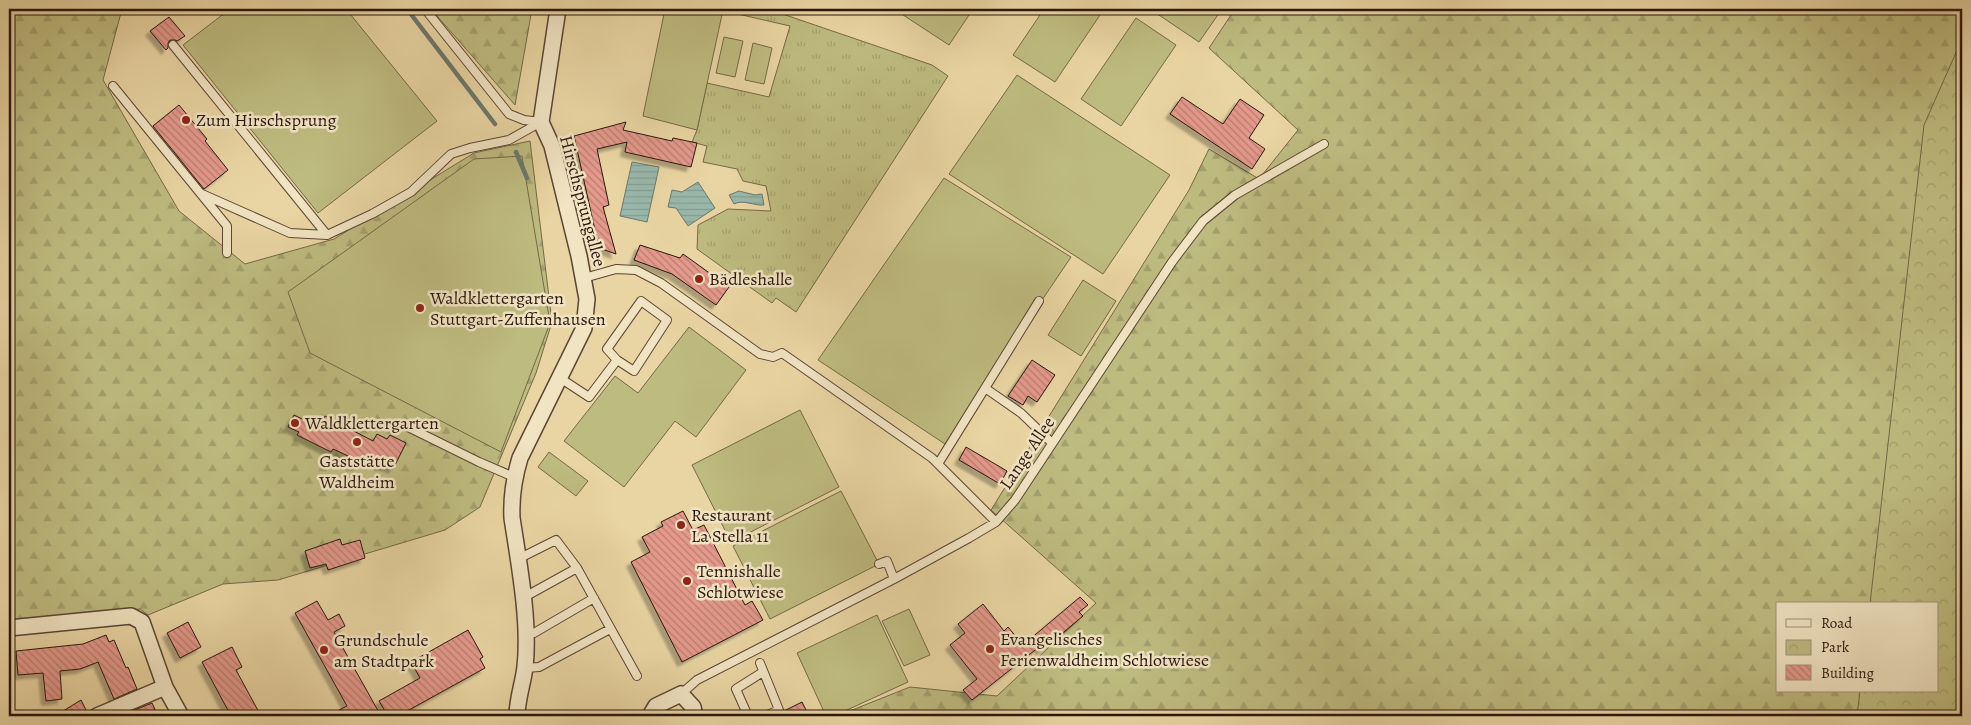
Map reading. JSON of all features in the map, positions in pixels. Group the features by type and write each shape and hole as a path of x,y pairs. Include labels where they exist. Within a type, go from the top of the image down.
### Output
{"street":[{"name":"Hirschsprungallee","path":"517,716 518,699 525,668 526,633 512,510 514,477 520,458 584,328 587,299 584,278 552,146 541,122 558,9"},
{"path":"9,628 131,616 142,622 165,687 181,716"},
{"path":"97,716 165,687"},
{"path":"650,716 656,706 681,694 693,707 696,716"}],"lane":[{"path":"425,9 509,114 524,120 541,122"},
{"path":"173,45 327,235"},
{"path":"113,86 227,226 227,253"},
{"path":"200,194 290,233 327,235 372,214 411,192 451,154 509,140 541,122"},
{"name":"Lange Allee","path":"681,694 697,680 894,579 996,522 1015,500 1172,262 1203,221 1235,195 1324,144"},
{"path":"584,278 616,269 636,270 661,283 760,354 773,357 782,353 938,464 996,522"},
{"path":"938,464 1039,301"},
{"path":"641,302 667,320 634,371 617,360 607,349 641,302"},
{"path":"560,378 576,386 589,396 617,360"},
{"path":"985,388 1021,413 1052,444"},
{"path":"408,427 514,477"},
{"path":"518,559 556,540 578,568 636,676"},
{"path":"879,564 887,561 894,579"},
{"path":"522,595 530,594 578,568"},
{"path":"526,633 534,633 594,598"},
{"path":"525,668 540,667 610,630"},
{"path":"760,663 779,710 765,716"},
{"path":"748,716 736,689 763,672"}],"green space":[{"path":"9,9 122,9 103,80 179,211 245,264 334,239 474,153 530,141 552,322 536,373 480,507 445,530 278,580 223,584 148,615 140,609 9,623"},
{"path":"230,9 346,9 437,121 318,213 183,45"},
{"path":"431,9 532,9 515,105"},
{"path":"665,9 723,10 697,130 643,116"},
{"path":"716,9 768,9 932,65 948,76 796,312 776,298 772,303 697,249 698,225 728,209 771,211 766,186 743,181 737,169 703,162 707,146 692,142 697,130 707,83 769,97 790,26"},
{"path":"894,9 973,9 949,45"},
{"path":"1044,9 1104,9 1055,82 1013,55"},
{"path":"1150,9 1222,9 1199,42"},
{"path":"1235,9 1962,9 1962,716 837,716 910,687 997,696 1096,603 991,510 1189,190 1209,149 1259,179 1298,130 1209,48"},
{"path":"1136,18 1176,45 1121,126 1081,99"},
{"path":"724,37 743,41 735,77 716,73"},
{"path":"1962,39 1962,716 1857,716 1860,692 1938,692 1938,602 1870,602 1924,125"},
{"path":"753,43 772,48 764,84 745,80"},
{"path":"1017,75 1170,175 1103,274 949,174"},
{"name":"Waldklettergarten Stuttgart-Zuffenhausen","path":"522,156 550,323 501,452 310,353 288,292 474,159"},
{"path":"944,178 1071,257 945,444 818,360"},
{"path":"1083,280 1116,301 1081,356 1048,335"},
{"path":"689,327 746,370 696,437 675,421 624,487 564,441 615,376 638,393"},
{"path":"800,410 839,487 731,542 692,465"},
{"path":"549,452 588,481 576,496 538,467"},
{"path":"841,491 879,564 770,619 733,546"},
{"path":"909,609 930,655 904,666 882,621"},
{"path":"877,615 908,682 834,716 826,716 797,653"}],"shaded area":[{"path":"632,162 659,167 647,222 620,216"},
{"path":"698,182 715,208 688,226 676,208 668,207 672,190 682,192"},
{"path":"739,191 755,195 762,194 764,205 741,202 734,204 729,195"}],"building":[{"path":"169,17 185,36 177,41 170,40 166,50 150,31"},
{"path":"1182,97 1223,124 1240,99 1264,115 1249,138 1265,149 1252,169 1170,114"},
{"path":"179,105 207,139 205,141 228,170 204,189 153,126"},
{"path":"626,122 623,130 672,141 673,138 697,143 691,167 625,152 627,142 597,149 609,205 603,207 616,254 599,248 574,136"},
{"name":"Bädleshalle","path":"640,245 680,258 683,254 729,287 716,305 672,274 634,260"},
{"path":"1032,360 1055,375 1037,402 1028,396 1023,405 1008,396"},
{"name":"Gaststätte Waldheim","path":"294,415 319,427 325,416 373,441 377,434 387,439 390,435 406,443 393,469 372,459 369,464 333,449 331,452 297,435 299,432 288,427"},
{"path":"966,447 1007,471 1000,484 959,460"},
{"name":"Tennishalle Schlotwiese","path":"683,511 693,530 704,525 745,605 752,601 763,620 682,662 631,562 650,552 642,537 663,526 661,522"},
{"path":"340,539 342,545 360,540 365,558 328,570 326,564 310,568 305,551"},
{"name":"Evangelisches Ferienwaldheim Schlotwiese","path":"1080,597 1088,605 1079,612 1083,616 1041,651 1039,647 972,700 963,690 977,679 950,645 965,633 958,624 983,604 1004,631 1008,627 1023,645"},
{"path":"317,601 328,620 339,614 345,626 334,632 381,716 327,716 347,706 295,613"},
{"path":"188,622 201,647 180,658 167,633"},
{"path":"468,630 483,657 480,659 485,668 398,716 388,716 379,701 420,678 411,662"},
{"path":"106,635 109,642 114,640 137,689 114,699 98,662 80,669 60,671 62,699 46,701 43,673 18,675 16,651 83,644"},
{"path":"232,647 242,667 236,670 261,716 231,716 202,662"},
{"path":"81,700 87,712 76,716 55,716"},
{"path":"802,702 809,716 779,716 784,711"},
{"path":"152,703 158,716 120,716"}],"waterway":[{"path":"407,9 495,124"},
{"path":"516,152 527,178"}],"place":[{"name":"Zum Hirschsprung","path":"186,120"},
{"name":"Bädleshalle","path":"699,279"},
{"name":"Waldklettergarten Stuttgart-Zuffenhausen","path":"420,308"},
{"name":"Waldklettergarten","path":"295,423"},
{"name":"Gaststätte Waldheim","path":"357,442"},
{"name":"Restaurant La Stella 11","path":"681,525"},
{"name":"Tennishalle Schlotwiese","path":"687,581"},
{"name":"Evangelisches Ferienwaldheim Schlotwiese","path":"990,649"},
{"name":"Grundschule am Stadtpark","path":"324,650"}]}
